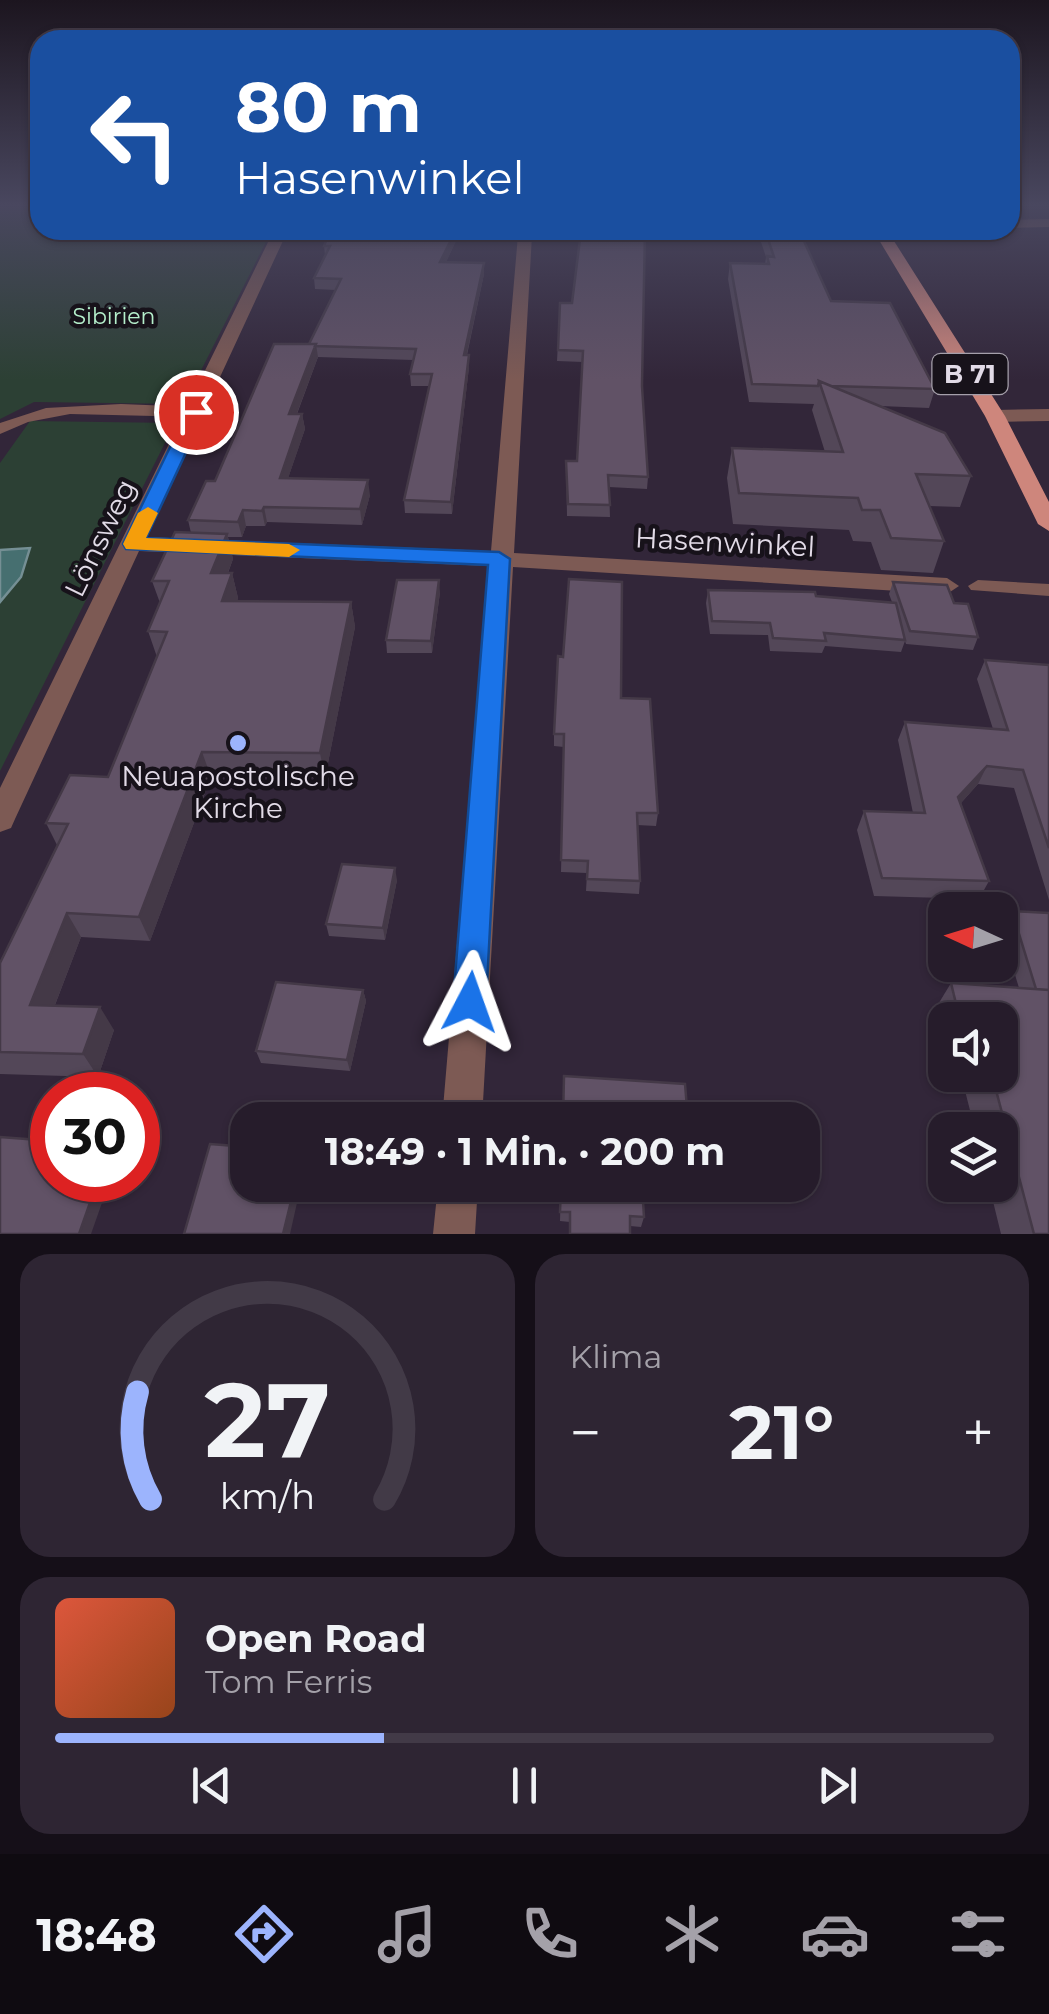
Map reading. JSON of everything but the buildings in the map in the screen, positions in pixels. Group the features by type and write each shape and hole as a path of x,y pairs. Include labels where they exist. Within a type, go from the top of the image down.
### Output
{"main road":[{"name":"B 71","path":"901,265 995,416 1049,524"}],"street":[{"name":"Lönsweg","path":"0,819 265,265"},
{"path":"463,1102 522,265"},
{"path":"995,416 1049,415"},
{"name":"Hasenwinkel","path":"133,544 499,559 947,586"},
{"path":"454,1234 457,1202"}],"lane":[{"path":"0,428 52,409 196,412"},
{"path":"978,586 1049,590"}],"green space":[{"name":"Sibirien","path":"0,265 255,265 184,404 34,402 0,419"},
{"path":"30,421 175,423 0,771 0,463"}],"shaded area":[{"path":"30,548 21,577 0,602 0,550"}],"slow traffic":[{"path":"148,513 133,544 289,550"}],"place":[{"name":"Neuapostolische Kirche","path":"238,743"}],"route":[{"path":"196,412 133,544 499,559 470,1002"}]}
